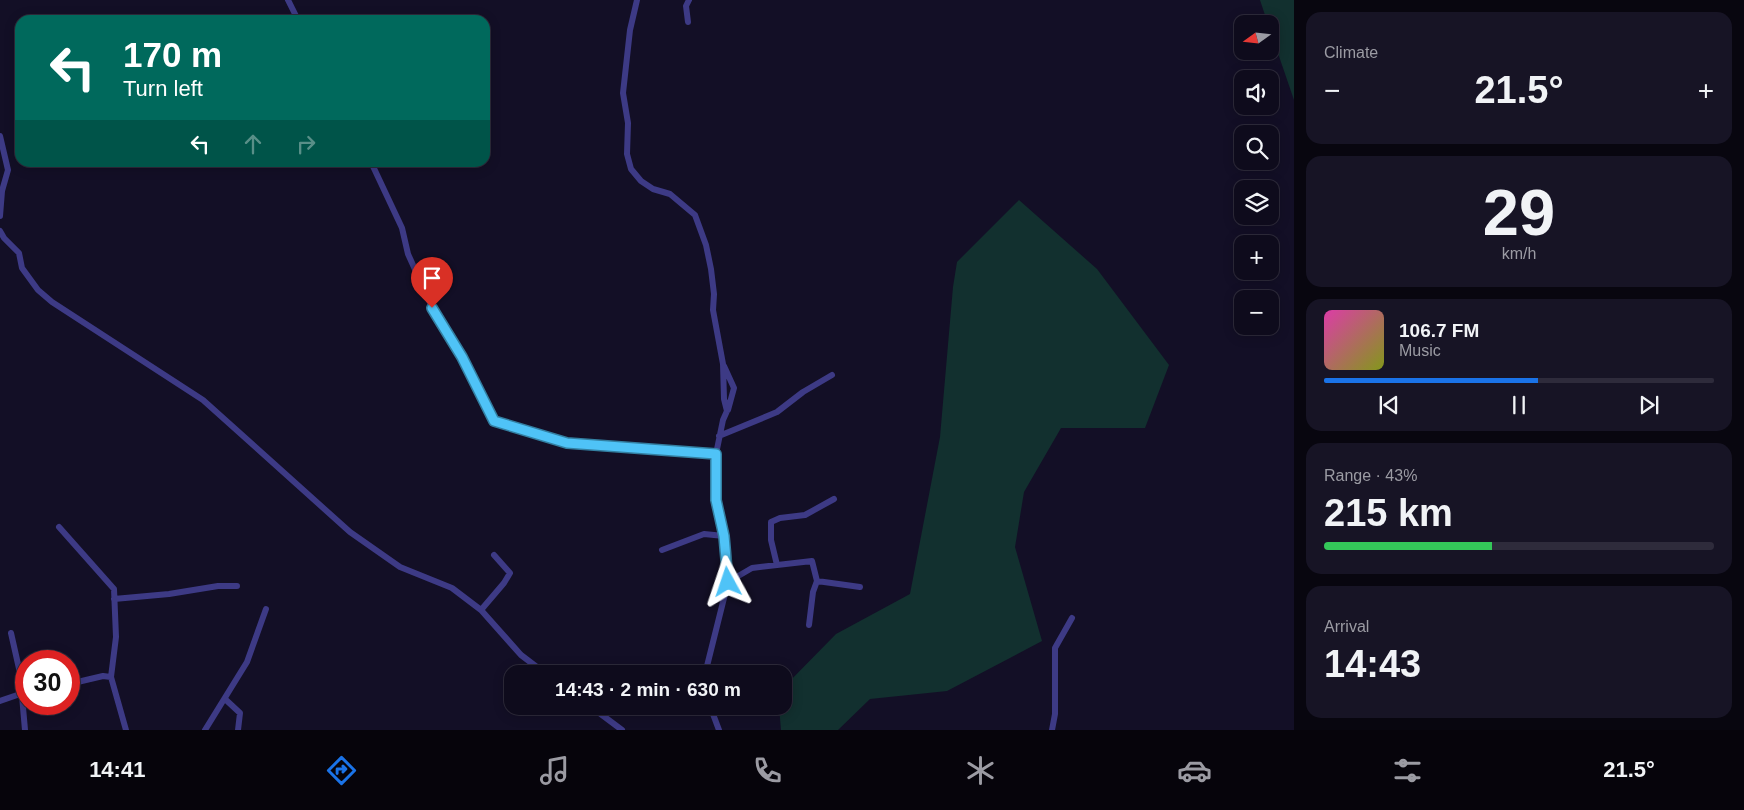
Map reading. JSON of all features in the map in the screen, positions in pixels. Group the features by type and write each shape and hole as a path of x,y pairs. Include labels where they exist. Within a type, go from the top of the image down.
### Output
{"street":[{"path":"288,0 296,15"},
{"path":"637,0 630,30 623,93 628,123 627,154 631,169 641,181 653,189 670,194 695,216 706,244 714,294 713,310 723,364 724,398 727,411"},
{"path":"688,22 686,6 689,0"},
{"path":"0,136 8,170 2,191 0,216"},
{"path":"373,167 402,228 408,254 432,308 462,357 494,421 567,443 716,454"},
{"path":"0,231 19,254 22,268 33,283 52,302 203,400 350,532 400,567 452,588 481,610 521,655 534,665"},
{"path":"707,665 728,582 724,536 716,500 716,454 723,420 734,388 723,364"},
{"path":"720,436 777,412 803,392 832,375"},
{"path":"777,566 771,540 772,522 780,518 805,515 834,499"},
{"path":"59,527 114,589 116,638 111,677 126,730"},
{"path":"662,550 704,534 724,536"},
{"path":"481,610 510,573 494,555"},
{"path":"728,582 752,568 812,561 817,581 813,592 809,625"},
{"path":"817,581 860,587"},
{"path":"114,599 169,594 218,586 237,586"},
{"path":"205,730 247,662 266,609"},
{"path":"1052,730 1056,714 1055,648 1072,618"},
{"path":"11,634 15,651"},
{"path":"80,681 103,676 111,677"},
{"path":"0,701 15,696"},
{"path":"225,699 240,713 238,730"},
{"path":"24,715 24,730"},
{"path":"602,715 622,730"},
{"path":"713,715 719,730"}],"green space":[{"path":"1260,0 1294,0 1294,100 1279,56 1279,15 1265,15"},
{"path":"1019,200 1097,269 1169,365 1145,428 1061,428 1024,492 1015,547 1042,641 947,691 870,699 838,730 781,730 780,715 792,715 792,679 836,634 910,594 940,437 953,287 957,262"}],"route":[{"path":"432,308 462,357 494,421 567,443 716,454 716,500 724,536 728,582"}]}
